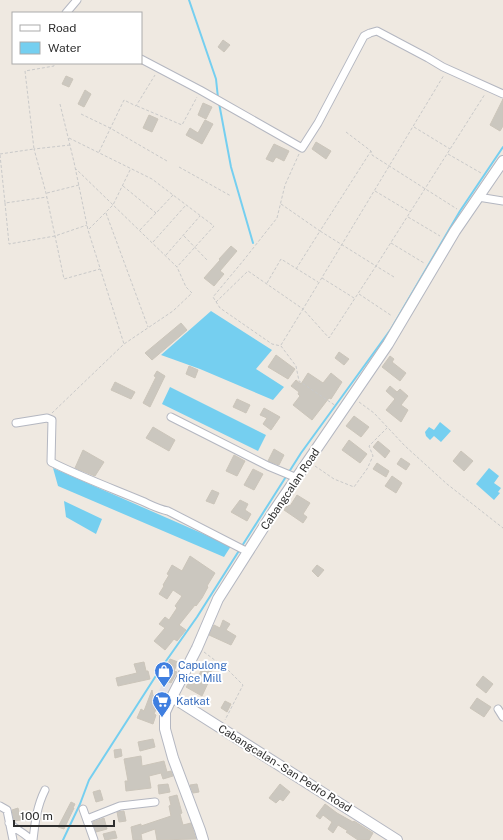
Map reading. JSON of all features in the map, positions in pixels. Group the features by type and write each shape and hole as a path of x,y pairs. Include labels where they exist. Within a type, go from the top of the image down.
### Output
{"street":[{"path":"67,12 77,0"},
{"path":"142,60 200,90 302,148 318,123 364,36 376,31 448,70 503,94"},
{"name":"Cabangcalan Road","path":"203,840 173,758 165,729 165,712 172,696 197,648 218,599 243,549 290,475 308,461 352,398 388,344 455,231 503,161"},
{"path":"478,197 503,201"},
{"path":"171,417 290,475"},
{"path":"16,423 47,418 52,420 51,462 73,473 157,508 168,511 243,549"},
{"name":"Cabangcalan - San Pedro Road","path":"172,696 397,840"},
{"path":"498,709 503,717"},
{"path":"32,840 40,799 45,790"},
{"path":"87,819 120,806 155,802"},
{"path":"0,806 7,810 13,840"},
{"path":"83,809 94,840"},
{"path":"9,822 14,828 32,840"}],"path":[{"path":"54,64 54,66 25,71 34,149 47,197 64,279 101,269"},
{"path":"136,106 159,68"},
{"path":"281,346 448,70"},
{"path":"216,302 248,271 303,309 328,338 391,243 489,88"},
{"path":"99,152 124,100 182,125 200,90"},
{"path":"60,104 76,168 88,230 124,344"},
{"path":"81,114 110,128 168,161"},
{"path":"414,126 450,149"},
{"path":"346,132 371,151 372,155 457,209"},
{"path":"68,138 152,179 214,226 177,267"},
{"path":"70,145 0,154 10,244 55,236 88,224"},
{"path":"302,148 285,185 277,218 213,298 220,308 272,344 281,346 296,366 299,381 331,402"},
{"path":"296,268 371,151"},
{"path":"447,153 481,173"},
{"path":"179,167 231,196"},
{"path":"47,418 124,344 173,311 192,293 186,287 177,267 76,168"},
{"path":"88,230 113,205 131,168"},
{"path":"46,193 79,185"},
{"path":"123,185 156,213"},
{"path":"374,190 410,212"},
{"path":"140,230 173,195"},
{"path":"5,203 47,197"},
{"path":"280,204 394,277"},
{"path":"152,243 186,205"},
{"path":"106,213 149,328"},
{"path":"165,256 200,216"},
{"path":"407,217 440,236"},
{"path":"183,235 207,260"},
{"path":"391,243 424,263"},
{"path":"267,284 281,259 319,283"},
{"path":"322,278 355,298"},
{"path":"358,293 392,316"},
{"path":"352,398 374,413 405,446 447,484 503,528"},
{"path":"308,461 334,479 354,487 367,469 373,456 369,446 388,428"},
{"path":"197,648 228,670 243,685 227,717 220,727"}],"shaded area":[{"name":"Capulong Rice Mill","path":"163,681 171,684 165,696 158,693"}],"water":[{"path":"211,311 272,350 256,369 284,387 273,400 200,369 161,355"},
{"path":"170,387 266,435 258,451 162,404"},
{"path":"440,422 451,431 441,442 434,436 430,440 426,436 425,432 429,427 434,430"},
{"path":"53,468 231,546 224,557 58,486"},
{"path":"489,468 499,476 494,483 501,488 498,492 500,493 494,500 476,484"},
{"path":"64,501 102,519 96,534 66,517"}],"building":[{"path":"223,40 230,45 224,52 218,47"},
{"path":"66,76 73,79 69,87 62,84"},
{"path":"85,90 91,94 84,107 78,104"},
{"path":"503,99 503,126 500,131 490,125"},
{"path":"203,103 212,107 206,119 198,115"},
{"path":"149,115 158,119 152,132 143,128"},
{"path":"205,120 213,124 202,144 186,135 190,128 198,133"},
{"path":"316,142 331,151 326,159 312,149"},
{"path":"274,144 289,151 284,161 276,157 273,162 266,159"},
{"path":"231,246 237,251 220,271 224,274 214,286 204,278"},
{"path":"181,323 187,330 152,360 145,353"},
{"path":"339,352 349,359 344,365 335,358"},
{"path":"276,355 295,369 288,379 268,367"},
{"path":"390,356 394,359 392,362 406,373 400,381 382,367"},
{"path":"189,366 198,370 195,378 186,374"},
{"path":"157,371 165,376 150,407 143,403 156,377 154,376"},
{"path":"308,373 323,383 331,373 342,382 331,399 329,398 312,420 293,405 300,396 298,394 299,392 291,386 296,380 301,384"},
{"path":"115,382 135,392 131,399 111,390"},
{"path":"390,386 397,392 400,389 408,396 401,405 408,410 401,422 386,410 395,399 386,391"},
{"path":"237,399 250,405 246,413 233,407"},
{"path":"264,408 280,417 271,430 263,424 267,418 260,415"},
{"path":"354,416 369,427 361,437 346,426"},
{"path":"153,427 175,440 169,451 146,438"},
{"path":"349,440 367,454 360,463 342,450"},
{"path":"378,441 390,451 385,458 373,447"},
{"path":"274,449 284,455 279,465 268,461"},
{"path":"83,450 104,462 95,476 75,468"},
{"path":"461,451 473,461 464,471 453,461"},
{"path":"234,455 245,461 237,476 226,471"},
{"path":"401,458 410,464 406,470 397,464"},
{"path":"377,463 389,471 386,477 373,469"},
{"path":"253,469 263,474 254,490 244,485"},
{"path":"392,476 402,483 396,493 385,486"},
{"path":"212,490 219,493 214,504 206,501"},
{"path":"297,495 310,503 303,514 307,517 303,523 284,510 288,504 290,506"},
{"path":"240,500 248,504 245,510 251,514 247,521 231,512"},
{"path":"190,556 215,573 202,598 179,625 186,630 177,641 174,639 165,650 154,641 165,628 159,624 165,617 169,620 177,608 175,606 182,596 173,590 167,599 159,594 169,575 167,574 172,565 182,571"},
{"path":"317,565 324,570 318,577 312,571"},
{"path":"223,620 230,624 226,630 236,636 231,645 209,635 214,625 220,628"},
{"path":"170,659 178,662 174,671 177,672 171,683 161,679"},
{"path":"144,662 150,679 118,686 116,678 137,673 134,664"},
{"path":"204,665 212,670 205,682 208,683 202,696 186,687 190,681 195,683"},
{"path":"483,676 493,684 486,693 476,685"},
{"path":"152,690 153,696 161,698 154,714 156,715 153,724 137,718 141,709 144,711"},
{"path":"477,698 491,707 484,717 470,708"},
{"path":"225,701 231,704 227,712 221,708"},
{"path":"153,739 155,747 140,751 138,742"},
{"path":"121,749 122,756 115,758 114,750"},
{"path":"141,756 142,766 164,761 167,772 171,771 173,776 163,779 161,773 149,776 151,788 126,791 125,781 128,781 124,759"},
{"path":"168,784 170,792 159,794 158,785"},
{"path":"197,784 199,792 193,793 190,785"},
{"path":"280,784 290,792 283,801 280,799 276,803 269,798"},
{"path":"100,790 103,800 96,802 93,792"},
{"path":"177,795 182,813 180,814 183,825 191,823 196,839 157,840 155,829 141,834 142,840 133,840 131,827 141,824 141,826 171,816 169,797"},
{"path":"71,802 75,804 74,808 64,829 58,827"},
{"path":"325,804 337,813 353,822 354,821 373,833 369,840 358,840 338,825 333,833 328,829 332,822 323,815 320,819 316,816"},
{"path":"18,808 21,820 14,821 12,810"},
{"path":"124,811 126,821 119,822 117,812"},
{"path":"104,818 107,829 96,832 93,822"},
{"path":"115,831 117,838 105,840 103,834"}],"waterway":[{"path":"189,0 216,79 218,98"},
{"path":"219,103 231,167 253,243"},
{"path":"63,840 80,804 89,780 159,671 197,617 301,453 391,329 460,211 503,147"}],"place":[{"name":"Capulong Rice Mill","path":"164,688"},
{"name":"Katkat","path":"162,718"}]}
